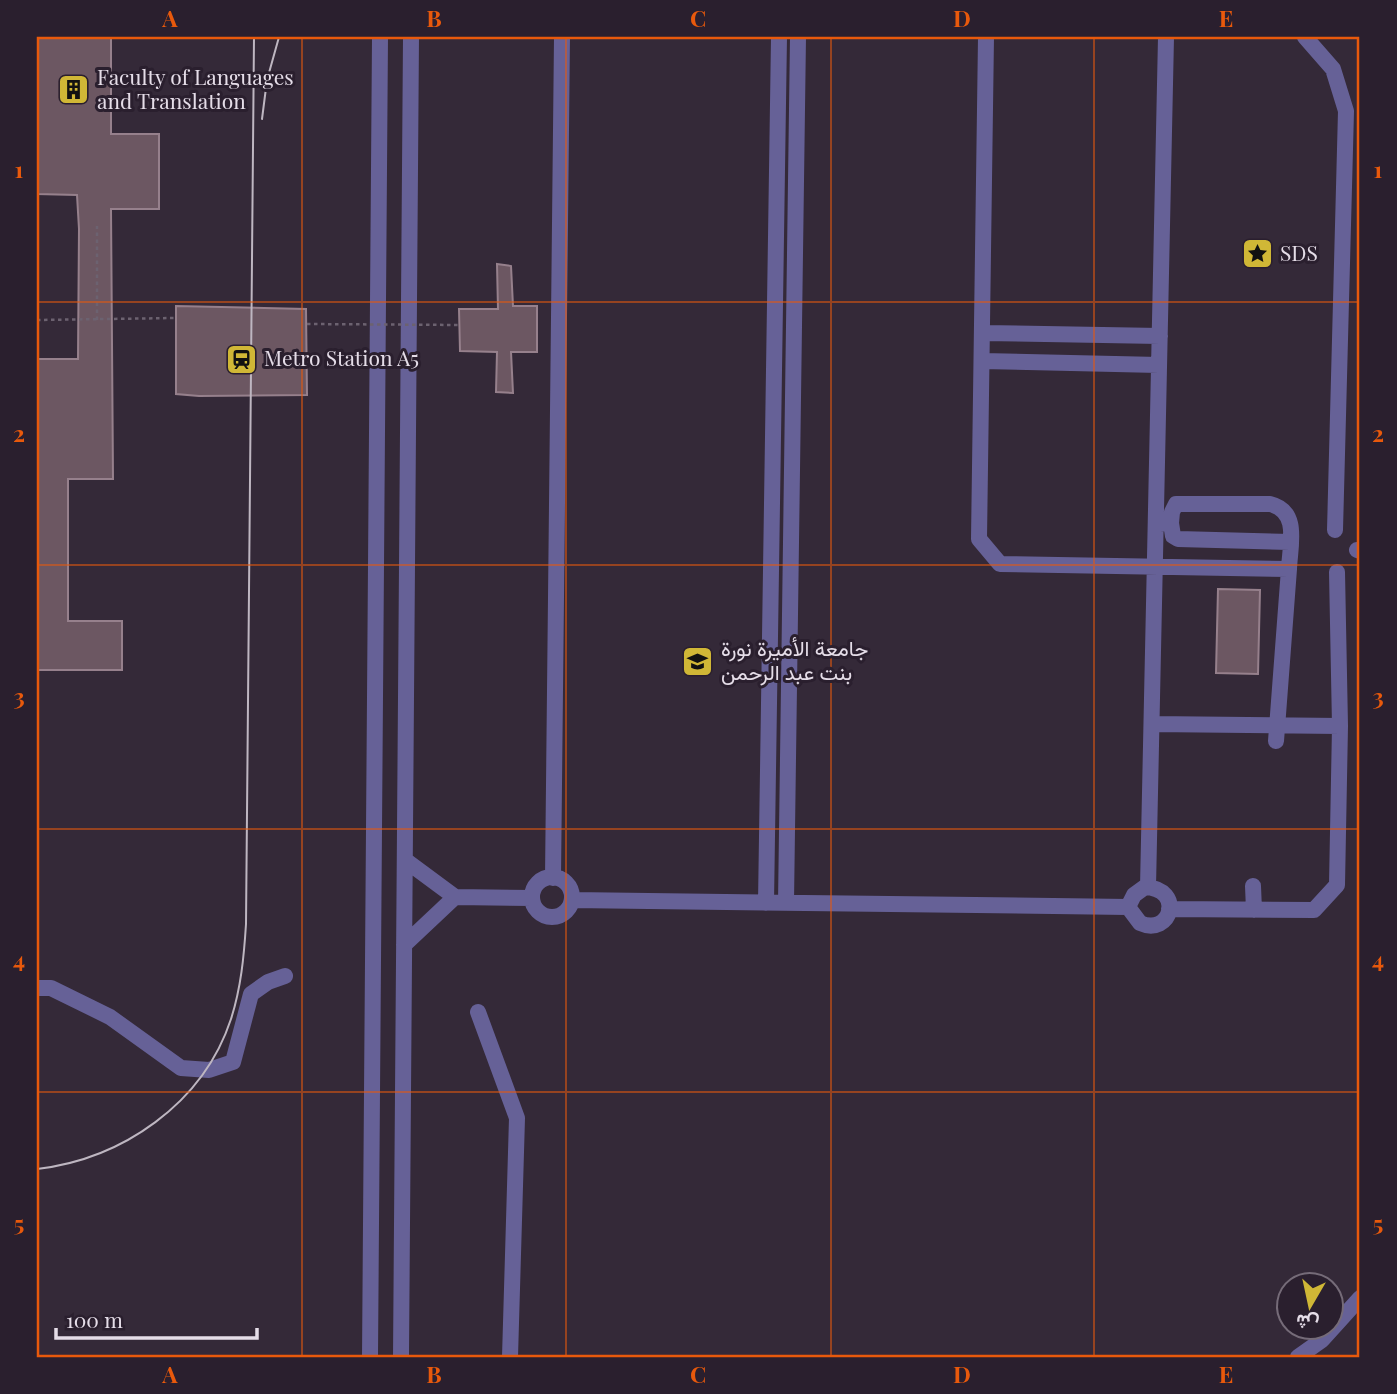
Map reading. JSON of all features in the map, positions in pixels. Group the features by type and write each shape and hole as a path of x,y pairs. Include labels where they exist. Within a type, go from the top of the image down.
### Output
{"street":[{"path":"370,1357 380,37"},
{"path":"401,1357 411,37"},
{"path":"553,878 562,37"},
{"path":"766,903 779,37"},
{"path":"786,903 798,37"},
{"path":"986,37 979,539 1000,564 1289,569"},
{"path":"1148,887 1155,567 1163,524 1159,365 1166,37"},
{"path":"1305,37 1333,69 1346,111 1335,530"},
{"path":"982,333 1160,335"},
{"path":"982,361 1159,365"},
{"path":"1163,524 1176,504 1270,504 1287,513 1290,520 1289,569 1276,741"},
{"path":"1163,524 1178,539 1290,542"},
{"path":"1169,909 1314,911 1338,886 1340,726 1337,572"},
{"path":"1152,724 1340,726"},
{"path":"405,860 455,897 532,898"},
{"path":"547,878 553,878 565,883 572,894 566,911 555,917 537,910 532,898 536,886 547,878"},
{"path":"1253,886 1254,910"},
{"path":"1148,887 1163,892 1167,897 1169,909 1164,921 1158,925 1146,926 1135,919 1128,907 1139,890 1148,887"},
{"path":"404,945 455,897"},
{"path":"572,900 1128,907"},
{"path":"37,988 51,988 110,1017 181,1068 209,1070 233,1062 251,994 268,982 285,976"},
{"path":"478,1012 517,1118 510,1357"},
{"path":"1298,1357 1322,1340 1360,1298"}],"path":[{"path":"97,226 97,320"},
{"path":"37,320 175,318"},
{"path":"307,324 461,325"}],"building":[{"path":"37,37 111,37 111,134 159,134 159,209 111,209 113,479 68,479 68,621 122,621 122,670 37,670 37,359 78,359 79,229 77,195 37,194"},
{"path":"497,264 511,266 513,306 537,306 537,352 511,352 513,393 496,392 497,352 460,351 459,309 498,309"},
{"name":"Metro Station A5","path":"176,306 306,309 307,395 176,394"},
{"path":"1218,589 1260,590 1258,674 1216,673"}],"tram line":[{"path":"37,1169 69,1163 128,1140 180,1101 201,1077 218,1049 231,1019 240,984 246,924 254,37"},
{"path":"262,119 267,80 279,37"}],"place":[{"name":"Faculty of Languages and Translation","path":"74,90"},
{"name":"SDS","path":"1257,254"},
{"name":"Metro Station A5","path":"241,359"},
{"name":"جامعة الأميرة نورة بنت عبد الرحمن","path":"698,661"}]}
